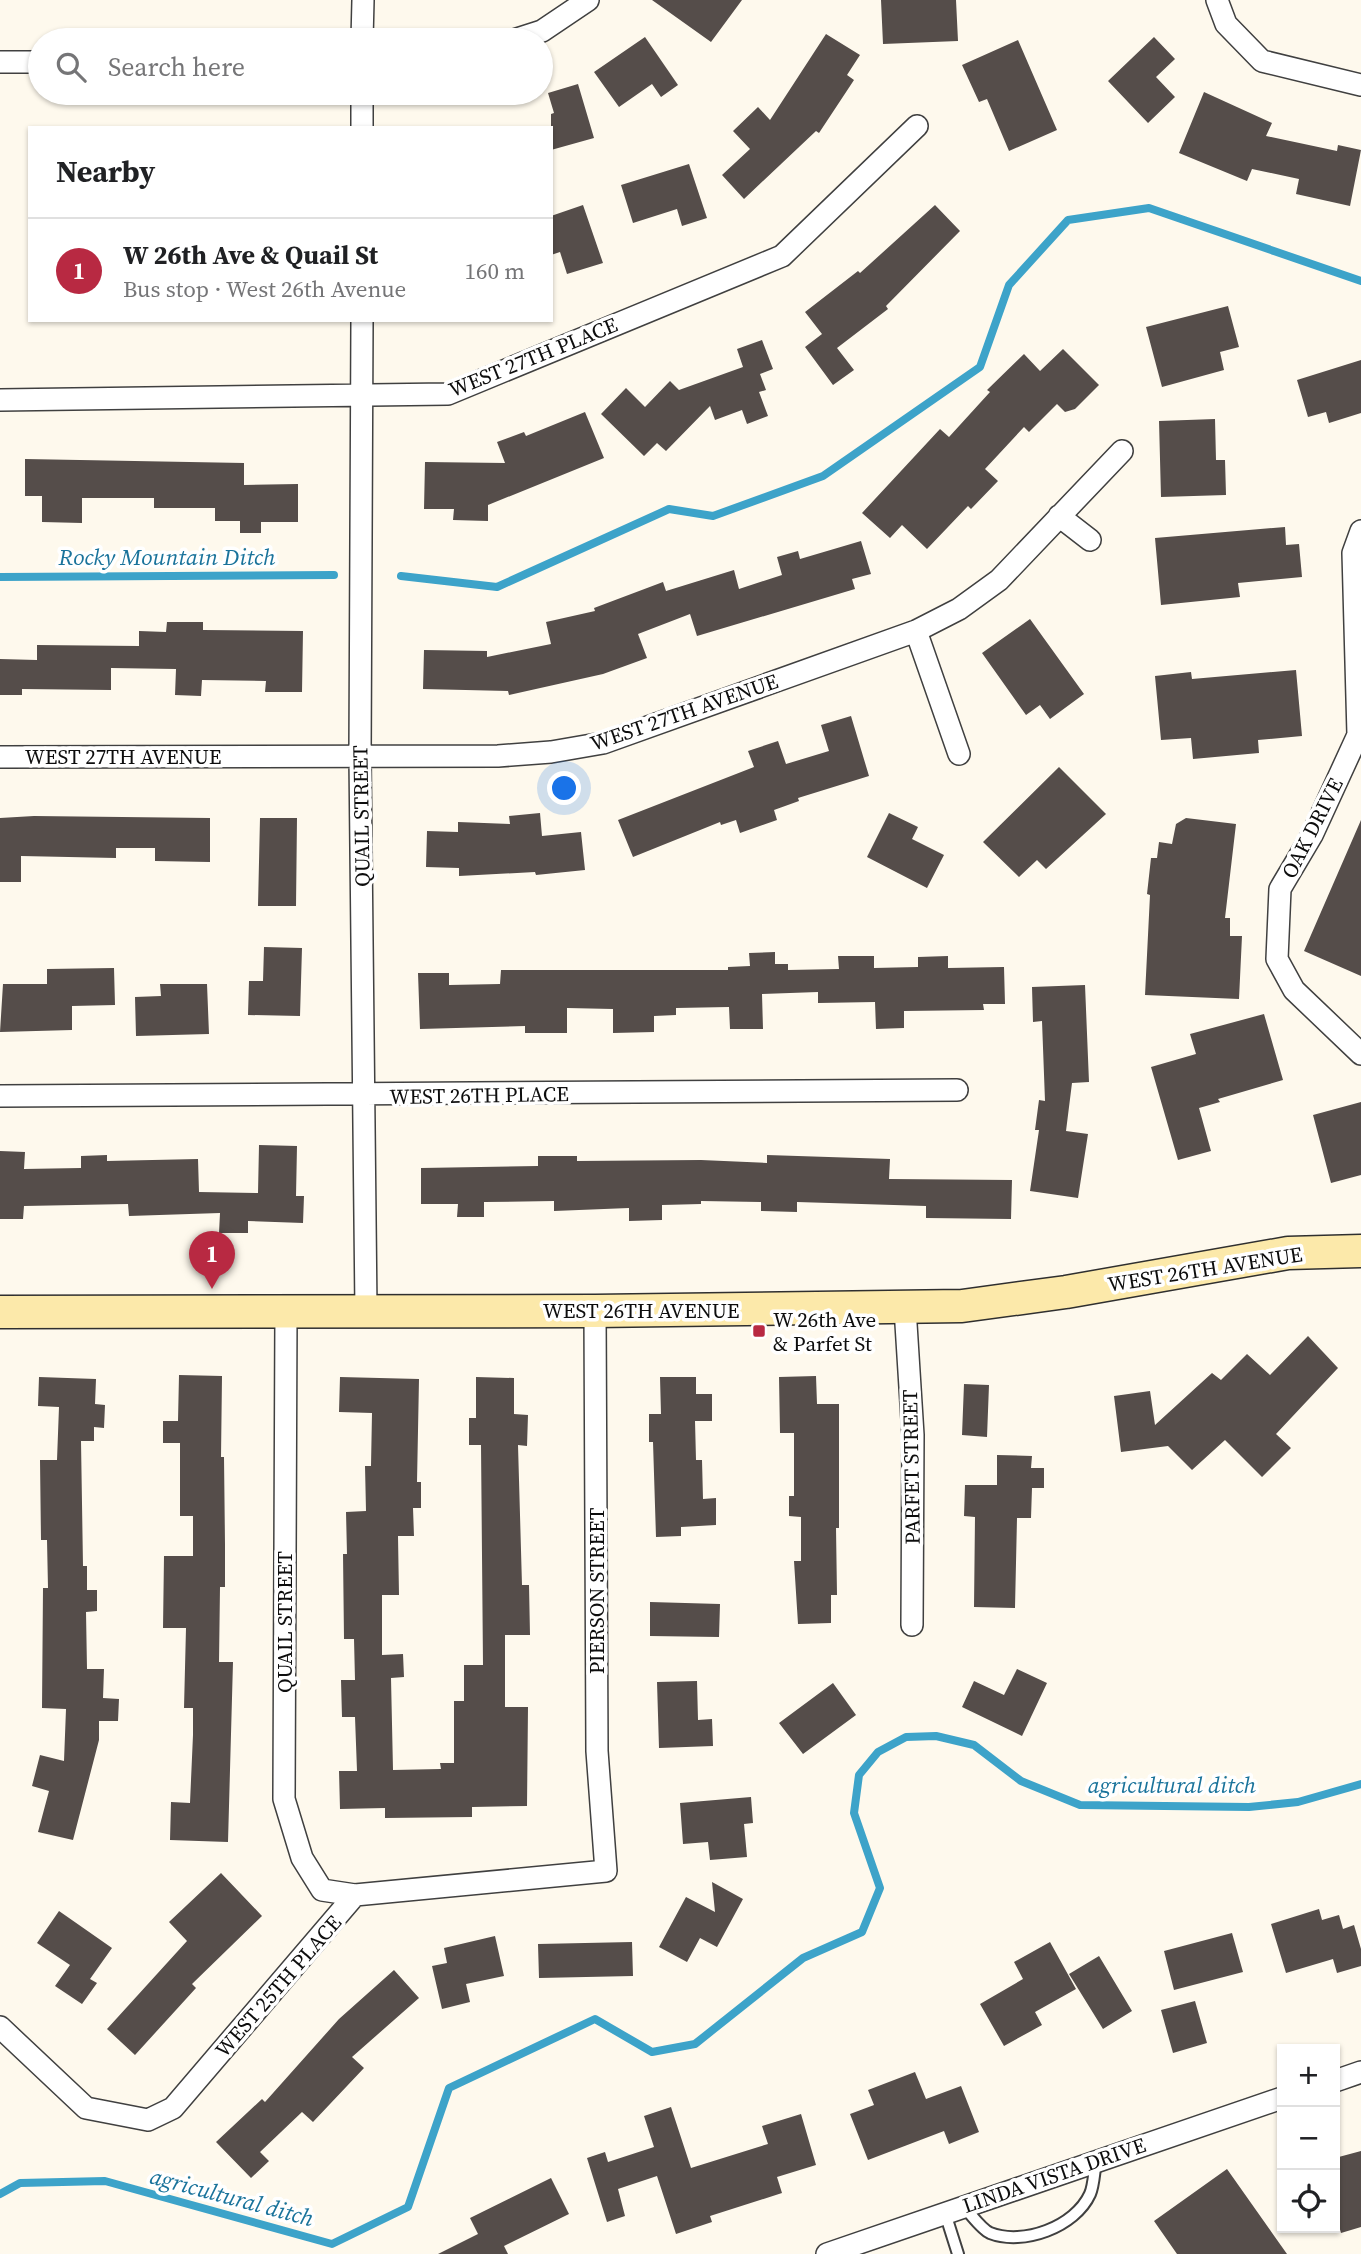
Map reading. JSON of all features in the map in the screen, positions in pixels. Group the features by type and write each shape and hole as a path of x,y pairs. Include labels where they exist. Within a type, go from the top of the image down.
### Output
{"street":[{"path":"362,28 363,0"},
{"path":"548,28 588,0"},
{"path":"1217,0 1226,24 1262,61 1361,85"},
{"path":"0,62 28,62"},
{"path":"362,105 362,126"},
{"name":"WEST 27TH PLACE","path":"0,400 448,394 782,256 917,126"},
{"name":"QUAIL STREET","path":"362,322 360,756 366,1311"},
{"name":"WEST 27TH AVENUE","path":"0,757 498,756 551,752 603,743 916,631 959,609 999,580 1122,451"},
{"path":"1059,516 1090,540"},
{"name":"OAK DRIVE","path":"1361,531 1353,553 1358,735 1312,835 1280,889 1277,928 1277,959 1294,990 1361,1054"},
{"path":"916,631 958,754"},
{"name":"WEST 26TH PLACE","path":"0,1096 365,1096 957,1090"},
{"name":"WEST 26TH AVENUE","path":"0,1311 905,1308 1012,1300 1288,1253 1361,1251"},
{"name":"PARFET STREET","path":"905,1308 913,1435 912,1625"},
{"name":"QUAIL STREET","path":"286,1311 284,1799 302,1858 322,1890 355,1895"},
{"name":"PIERSON STREET","path":"595,1311 597,1751 606,1871"},
{"name":"WEST 25TH PLACE","path":"0,2026 86,2108 148,2120 173,2108 355,1895 606,1871"},
{"path":"1340,2079 1361,2072"},
{"name":"LINDA VISTA DRIVE","path":"827,2254 1277,2100"}],"lane":[{"path":"954,2210 988,2233 1014,2238 1043,2232 1069,2217 1090,2194 1096,2161"},
{"path":"954,2210 958,2254"}],"building":[{"path":"652,0 742,0 711,42"},
{"path":"881,0 956,0 958,41 883,44"},
{"path":"826,34 860,55 847,75 854,80 819,133 816,131 744,199 722,175 750,149 733,131 758,107 770,120"},
{"path":"645,37 678,85 661,97 652,84 619,107 594,72"},
{"path":"1154,37 1175,59 1156,77 1175,97 1148,123 1108,81"},
{"path":"1018,40 1057,130 1009,151 987,99 979,102 962,65"},
{"path":"578,84 594,138 553,149 553,92"},
{"path":"1204,92 1272,123 1266,136 1337,151 1338,145 1361,150 1350,206 1296,194 1299,179 1252,169 1247,181 1179,153"},
{"path":"689,164 707,218 682,226 677,209 633,223 621,185"},
{"path":"583,205 603,263 567,274 560,252 553,254 553,215"},
{"path":"935,205 960,231 886,306 888,309 837,348 854,370 833,385 805,347 822,334 805,312 858,271 860,273"},
{"path":"1228,306 1239,347 1220,352 1224,370 1162,387 1146,327"},
{"path":"762,340 773,369 760,374 766,390 759,392 768,416 747,424 742,410 715,420 710,406 666,451 657,443 644,456 601,414 626,388 645,407 670,381 679,390 743,367 737,349"},
{"path":"1063,349 1099,385 1075,409 1065,412 1057,404 1029,432 1024,427 985,469 998,481 971,509 968,506 927,549 902,525 890,538 862,513 940,429 949,437 990,392 987,390 1024,354 1040,371"},
{"path":"1361,360 1361,413 1329,423 1326,412 1308,417 1297,380"},
{"path":"585,412 604,458 488,505 488,521 453,520 454,509 424,509 425,462 505,463 497,442 524,432 526,436"},
{"path":"1215,419 1216,460 1225,460 1226,495 1161,497 1159,421"},
{"path":"25,459 244,463 244,485 298,484 298,522 261,522 261,533 240,533 240,521 215,521 215,508 154,508 154,498 82,498 82,523 42,522 42,496 25,496"},
{"path":"1285,527 1286,545 1299,544 1302,577 1238,583 1240,597 1161,605 1155,538"},
{"path":"861,541 871,574 852,579 855,589 697,636 690,614 638,634 647,658 603,674 509,695 508,691 423,689 424,650 487,651 487,657 551,644 546,622 595,611 594,608 663,582 666,591 734,570 739,589 782,575 777,557 798,551 800,559"},
{"path":"1030,619 1084,694 1050,719 1040,705 1026,715 982,653"},
{"path":"167,622 203,622 203,630 303,631 302,692 265,692 266,681 202,680 201,696 175,695 176,669 111,668 111,690 22,689 22,695 0,695 0,659 37,660 37,645 139,646 139,631 166,632"},
{"path":"1296,670 1302,736 1258,740 1259,753 1193,759 1191,738 1161,740 1155,676 1191,672 1192,679"},
{"path":"851,716 869,776 798,798 799,801 774,810 777,820 740,833 736,820 721,825 720,822 633,857 618,820 754,767 748,751 778,741 786,764 829,751 821,725"},
{"path":"1059,767 1106,814 1046,869 1037,860 1019,877 983,842"},
{"path":"540,813 542,836 581,832 585,870 536,875 535,872 459,876 459,868 426,867 427,831 458,832 458,822 510,824 509,816"},
{"path":"889,813 918,827 912,839 944,855 927,888 867,857"},
{"path":"0,818 210,818 210,862 155,861 155,848 116,848 116,858 21,856 21,882 0,882"},
{"path":"260,818 297,818 296,906 258,906"},
{"path":"1186,818 1236,824 1225,918 1230,918 1230,936 1242,936 1239,999 1145,995 1150,895 1147,894 1151,858 1157,858 1159,842 1172,844 1176,824"},
{"path":"1361,820 1361,976 1304,951"},
{"path":"264,947 302,948 300,1016 248,1015 249,981 263,981"},
{"path":"775,952 775,964 788,964 788,970 839,969 838,956 874,956 874,968 918,967 918,957 948,956 948,968 1004,967 1005,1004 983,1004 984,1010 904,1011 904,1028 876,1029 875,1002 818,1003 818,992 762,994 763,1029 730,1029 729,1007 676,1008 676,1015 654,1016 654,1032 613,1033 613,1009 567,1008 567,1033 525,1033 525,1026 420,1029 418,973 449,973 449,985 500,984 501,970 728,970 728,967 750,966 749,953"},
{"path":"114,968 115,1005 72,1006 72,1030 0,1032 3,984 47,984 47,969"},
{"path":"160,984 207,984 209,1034 136,1036 135,997 161,996"},
{"path":"1085,985 1089,1082 1072,1083 1066,1131 1088,1134 1078,1198 1030,1191 1039,1130 1035,1130 1039,1100 1045,1101 1042,1021 1033,1022 1032,987"},
{"path":"1264,1014 1283,1080 1218,1099 1220,1102 1199,1108 1211,1151 1178,1160 1151,1067 1196,1054 1190,1034"},
{"path":"1361,1102 1361,1175 1331,1183 1313,1115"},
{"path":"259,1145 297,1146 296,1196 304,1196 303,1223 248,1221 248,1233 219,1233 220,1213 129,1216 128,1204 24,1206 23,1219 0,1219 0,1151 25,1152 24,1169 81,1168 81,1156 107,1155 107,1161 198,1159 199,1192 258,1193"},
{"path":"767,1155 890,1159 889,1179 1012,1180 1011,1219 926,1218 926,1206 797,1202 797,1212 761,1211 761,1202 701,1201 701,1204 662,1205 662,1220 629,1221 629,1208 554,1211 554,1201 484,1202 484,1217 457,1217 458,1204 421,1204 421,1168 538,1166 538,1156 577,1156 577,1161 701,1160 767,1163"},
{"path":"1308,1336 1338,1368 1276,1434 1291,1448 1262,1477 1225,1440 1192,1470 1168,1446 1121,1452 1114,1396 1150,1391 1155,1425 1212,1373 1221,1380 1247,1354 1270,1375"},
{"path":"179,1375 222,1376 221,1457 224,1457 225,1587 220,1587 219,1662 233,1662 228,1842 170,1840 171,1802 190,1803 193,1735 193,1708 184,1708 186,1628 163,1628 164,1556 193,1556 193,1516 180,1516 180,1443 163,1443 163,1421 178,1421"},
{"path":"816,1376 817,1404 839,1404 837,1595 831,1595 831,1623 798,1624 794,1561 801,1561 801,1517 789,1516 789,1496 794,1496 794,1433 780,1433 779,1377"},
{"path":"39,1377 96,1379 95,1404 105,1405 104,1428 94,1427 94,1441 81,1441 83,1566 87,1566 87,1590 97,1590 97,1611 86,1612 87,1669 104,1669 103,1698 119,1699 118,1721 99,1721 99,1740 73,1840 38,1832 49,1791 32,1786 40,1755 64,1761 66,1709 42,1708 43,1588 48,1588 47,1540 41,1540 40,1460 57,1460 59,1407 38,1406"},
{"path":"340,1377 419,1379 417,1482 421,1482 421,1508 413,1508 414,1536 398,1536 399,1595 382,1595 382,1655 403,1654 404,1677 391,1678 393,1770 441,1769 440,1763 454,1763 454,1701 464,1701 464,1665 483,1665 481,1445 469,1445 469,1418 476,1418 476,1377 514,1378 514,1414 528,1415 527,1446 518,1445 522,1585 529,1585 530,1635 505,1635 505,1707 528,1707 527,1806 472,1807 472,1817 385,1818 385,1808 340,1809 339,1771 357,1771 355,1717 342,1717 341,1680 355,1680 354,1639 344,1639 343,1554 347,1554 346,1512 366,1511 365,1466 371,1466 372,1413 339,1412"},
{"path":"660,1377 696,1377 696,1394 712,1394 712,1421 695,1421 696,1460 702,1460 703,1499 716,1498 716,1525 681,1527 681,1536 656,1537 653,1442 649,1442 649,1414 661,1414"},
{"path":"964,1384 989,1385 987,1437 962,1435"},
{"path":"997,1455 1032,1456 1031,1468 1044,1468 1044,1488 1032,1488 1031,1518 1017,1518 1015,1608 974,1607 975,1517 964,1516 965,1485 997,1485"},
{"path":"650,1602 720,1604 719,1637 650,1636"},
{"path":"1017,1669 1047,1683 1022,1736 962,1707 974,1681 1004,1695"},
{"path":"697,1681 698,1720 712,1719 713,1746 659,1748 657,1682"},
{"path":"833,1683 856,1715 803,1754 779,1723"},
{"path":"751,1797 753,1823 744,1824 747,1857 710,1860 708,1842 683,1844 680,1803"},
{"path":"221,1873 262,1916 192,1984 196,1988 135,2055 107,2029 187,1941 169,1922"},
{"path":"712,1882 743,1899 717,1947 700,1938 687,1962 659,1947 686,1897 715,1912"},
{"path":"1319,1909 1322,1920 1339,1915 1343,1929 1354,1925 1361,1949 1361,1966 1337,1973 1333,1959 1286,1973 1271,1924"},
{"path":"59,1911 112,1948 90,1979 97,1983 82,2004 55,1986 70,1965 37,1943"},
{"path":"1232,1933 1243,1972 1174,1990 1164,1951"},
{"path":"495,1936 504,1976 466,1984 470,2002 442,2009 432,1966 447,1963 444,1948"},
{"path":"632,1942 633,1976 539,1978 538,1944"},
{"path":"1050,1942 1076,1989 1035,2012 1042,2025 1004,2046 980,2004 1023,1979 1014,1962"},
{"path":"1099,1956 1132,2011 1103,2029 1069,1974"},
{"path":"394,1970 419,1998 352,2057 364,2068 313,2122 302,2112 260,2152 269,2161 251,2178 216,2142 262,2099 265,2102 339,2019"},
{"path":"1195,2001 1207,2043 1173,2053 1161,2010"},
{"path":"915,2072 926,2099 961,2086 979,2132 949,2144 944,2131 868,2160 850,2114 874,2105 868,2090"},
{"path":"671,2107 691,2168 768,2144 762,2126 801,2114 816,2165 777,2177 782,2193 710,2216 712,2222 676,2234 657,2176 618,2189 625,2216 607,2222 587,2158 605,2152 608,2162 654,2147 644,2116"},
{"path":"1361,2151 1361,2227 1341,2233 1340,2229 1340,2157"},
{"path":"1227,2169 1287,2254 1177,2254 1154,2221"},
{"path":"551,2178 569,2214 504,2246 508,2254 438,2254 478,2234 470,2218"}],"waterway":[{"name":"Rocky Mountain Ditch","path":"401,576 497,587 669,509 713,516 823,476 980,367 1009,285 1068,220 1149,208 1361,281"},
{"name":"Rocky Mountain Ditch","path":"0,577 334,575"},
{"name":"agricultural ditch","path":"0,2194 20,2183 105,2181 332,2244 408,2207 449,2088 595,2019 652,2052 695,2044 803,1958 862,1932 880,1888 854,1813 859,1775 878,1752 906,1737 936,1736 974,1745 1021,1781 1080,1805 1249,1807 1298,1802 1361,1784"}],"place":[{"name":"W 26th Ave & Quail St","path":"212,1289"},
{"name":"W 26th Ave & Parfet St","path":"759,1331"}]}
